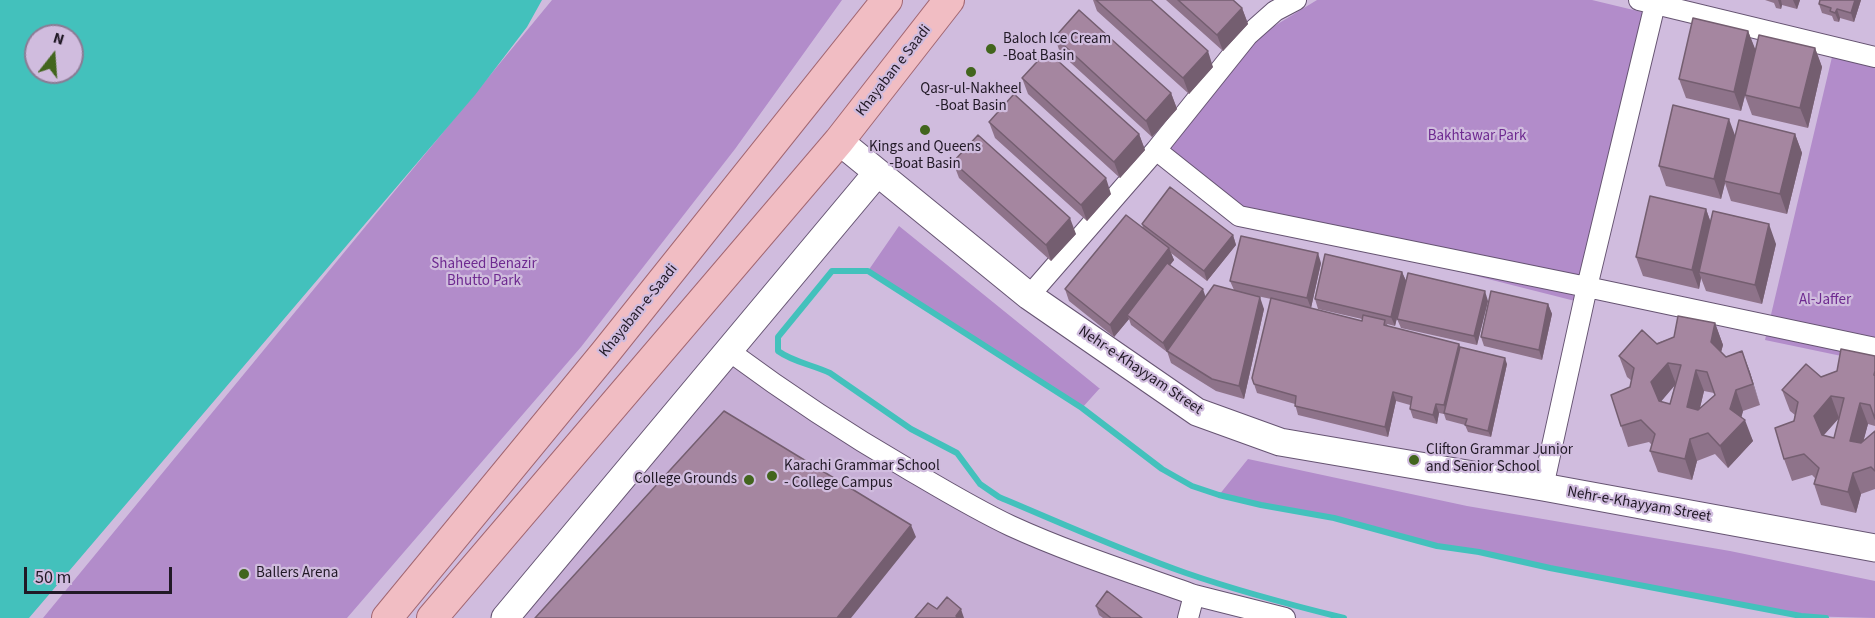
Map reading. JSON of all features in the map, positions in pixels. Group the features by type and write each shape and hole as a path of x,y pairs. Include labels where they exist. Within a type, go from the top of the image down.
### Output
{"main road":[{"name":"Khayaban-e-Saadi","path":"387,618 605,352 887,0"},
{"name":"Khayaban e Saadi","path":"839,141 949,0"},
{"path":"432,618 839,141"}],"street":[{"path":"1029,296 1156,150 1248,35 1275,11 1296,0"},
{"path":"1543,487 1650,1 1875,57"},
{"name":"Nehr-e-Khayyam Street","path":"839,141 1029,296 1197,412 1280,442 1543,487 1875,548"},
{"path":"1156,150 1239,216 1875,348"},
{"path":"505,618 877,172"},
{"path":"729,351 778,387 868,446 970,506 1069,549 1194,595 1285,618"},
{"path":"1188,618 1194,595"}],"shaded area":[{"path":"0,0 542,0 527,27 475,95 29,618 0,618"},
{"name":"Karachi Grammar School - College Campus","path":"729,351 970,506 1194,595 1188,618 505,618"}],"green space":[{"name":"Shaheed Benazir Bhutto Park","path":"552,0 842,0 735,149 581,347 347,618 43,618"},
{"name":"Bakhtawar Park","path":"1317,0 1592,0 1646,13 1579,302 1239,216 1159,162 1246,50 1271,28"},
{"name":"Al-Jaffer","path":"1832,57 1875,67 1875,363 1765,340"},
{"path":"899,226 1100,388 1082,408 868,271"},
{"path":"1248,459 1467,506 1730,551 1875,581 1875,618 1801,616 1550,568 1479,552 1451,549 1334,518 1219,495"}],"building":[{"path":"1096,0 1151,0 1208,51 1183,78"},
{"path":"1178,0 1233,0 1242,8 1217,35"},
{"path":"1820,0 1855,0 1851,13 1837,9 1835,13 1830,11 1831,8 1819,4"},
{"path":"1079,10 1171,93 1146,121 1055,37"},
{"path":"1693,18 1748,31 1734,92 1679,79"},
{"path":"1759,35 1815,48 1800,108 1745,95"},
{"path":"1047,51 1139,134 1114,162 1022,78"},
{"path":"1014,94 1106,178 1081,205 989,122"},
{"path":"1673,105 1729,119 1714,179 1659,166"},
{"path":"1739,120 1795,134 1780,194 1724,181"},
{"path":"978,135 1070,218 1046,245 953,162"},
{"path":"1170,187 1233,235 1204,271 1142,224"},
{"path":"1650,196 1706,209 1692,270 1636,257"},
{"path":"1713,211 1769,224 1755,285 1699,272"},
{"path":"1126,215 1169,248 1110,325 1065,289"},
{"path":"1241,236 1318,253 1307,298 1230,281"},
{"path":"1325,254 1402,272 1391,317 1315,299"},
{"path":"1167,263 1203,289 1163,343 1127,315"},
{"path":"1408,273 1485,291 1474,336 1397,319"},
{"path":"1214,285 1260,297 1239,386 1212,379 1167,351"},
{"path":"1491,291 1548,304 1539,350 1481,337"},
{"path":"1271,298 1362,321 1363,315 1385,320 1384,325 1459,344 1444,405 1436,404 1433,415 1410,409 1412,397 1393,392 1385,427 1295,406 1296,396 1254,384 1252,378"},
{"path":"1678,316 1715,323 1711,342 1726,357 1742,351 1753,384 1736,390 1730,409 1745,420 1720,446 1708,433 1690,439 1685,459 1650,451 1655,434 1641,420 1621,426 1611,395 1630,387 1634,368 1619,356 1642,330 1657,344 1674,337","holes":["1668,363 1681,365 1670,404 1659,401 1651,382","1696,370 1707,372 1715,395 1698,410 1687,407"]},
{"path":"1460,347 1505,358 1488,431 1465,425 1467,419 1444,413"},
{"path":"1841,349 1875,356 1875,419 1870,405 1860,403 1850,441 1861,443 1875,431 1875,471 1871,467 1853,473 1848,492 1814,484 1819,468 1804,454 1784,459 1775,428 1794,421 1798,402 1782,390 1806,364 1821,377 1837,371","holes":["1831,396 1844,398 1834,438 1822,435 1814,416"]},
{"name":"College Grounds","path":"724,411 911,525 837,618 535,618"},
{"path":"1107,591 1142,618 1111,618 1096,606"},
{"path":"947,597 961,609 956,616 958,618 915,618 928,603 937,609"}],"waterway":[{"path":"1344,618 1225,586 1186,573 999,497 980,484 957,453 911,429 830,373 778,351 778,337 832,271 868,271 1082,408 1162,469 1192,486 1261,505 1334,518 1437,546 1479,552 1550,568 1801,616 1826,618"}],"place":[{"name":"Baloch Ice Cream -Boat Basin","path":"991,49"},
{"name":"Qasr-ul-Nakheel -Boat Basin","path":"971,72"},
{"name":"Kings and Queens -Boat Basin","path":"925,130"},
{"name":"Clifton Grammar Junior and Senior School","path":"1414,460"},
{"name":"Karachi Grammar School - College Campus","path":"772,476"},
{"name":"College Grounds","path":"749,480"},
{"name":"Ballers Arena","path":"244,574"}]}
